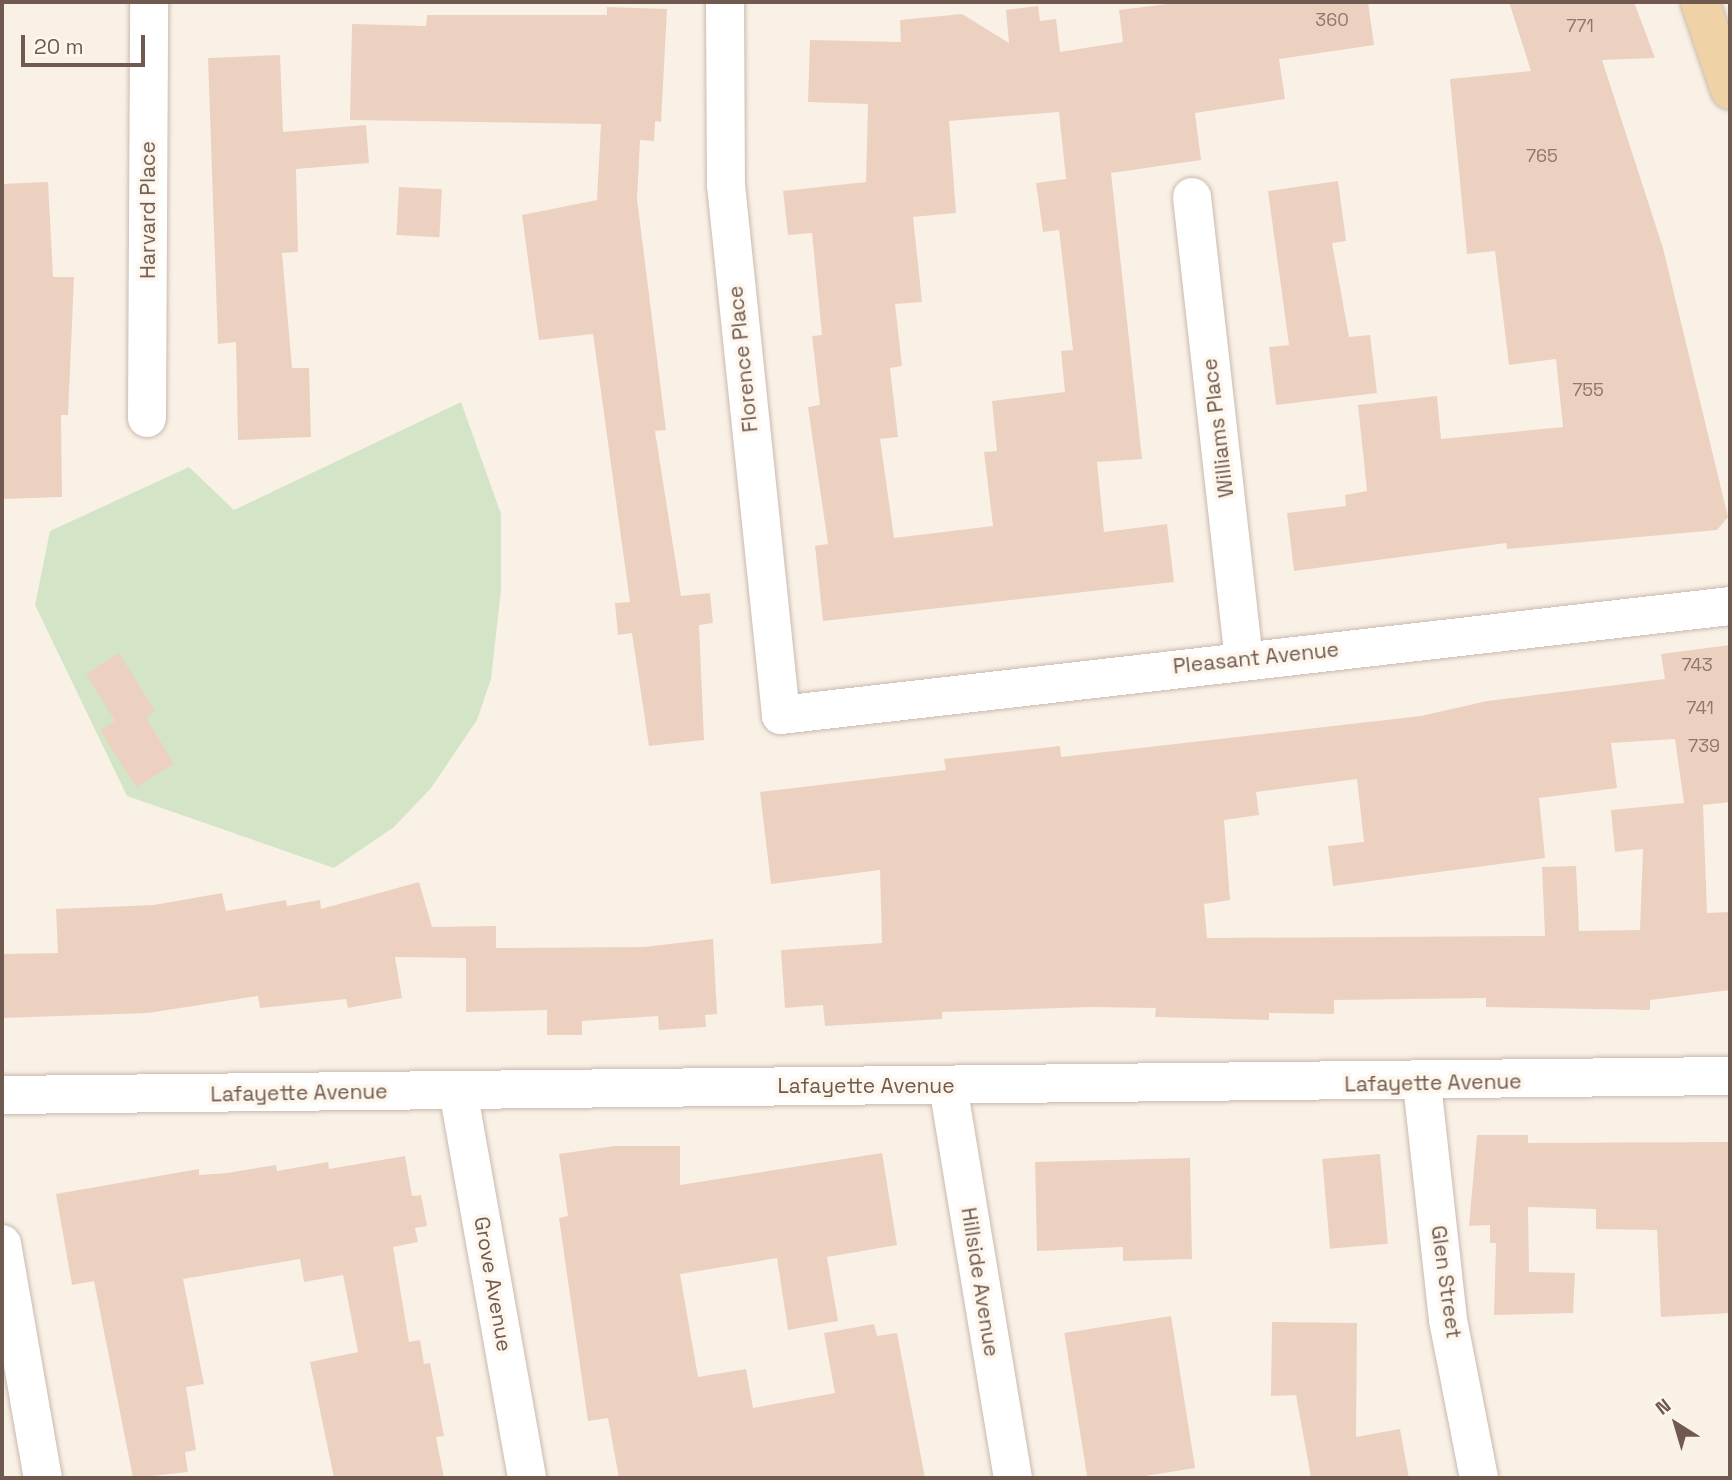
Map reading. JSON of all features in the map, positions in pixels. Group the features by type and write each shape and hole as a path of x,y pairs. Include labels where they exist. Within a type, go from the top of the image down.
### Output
{"main road":[{"path":"1700,2 1730,90"}],"street":[{"name":"Harvard Place","path":"147,418 149,2"},
{"name":"Florence Place","path":"725,2 726,185 781,715"},
{"name":"Williams Place","path":"1192,197 1244,658"},
{"name":"Pleasant Avenue","path":"781,715 1244,658 1730,606"},
{"name":"Lafayette Avenue","path":"2,1095 1422,1084 1730,1076"},
{"name":"Glen Street","path":"1422,1084 1448,1320 1479,1478"},
{"name":"Hillside Avenue","path":"948,1086 1013,1478"},
{"name":"Grove Avenue","path":"458,1090 527,1478"},
{"path":"2,1244 43,1478"}],"green space":[{"path":"461,402 501,514 501,590 491,679 477,720 431,788 394,827 334,868 127,796 35,605 50,531 189,467 234,510"}],"building":[{"path":"1183,2 1368,2 1374,45 1279,59 1285,99 1195,113 1201,160 1111,173 1142,459 1097,462 1104,532 1167,524 1174,582 823,621 815,546 828,544 808,407 820,405 812,336 822,335 812,233 788,235 783,191 866,182 868,104 808,102 810,40 901,42 900,20 962,14 1009,43 1006,10 1038,6 1040,21 1056,19 1060,52 1123,42 1119,10","holes":["1059,112 1066,179 1036,183 1043,232 1059,230 1073,350 1061,351 1065,392 992,401 997,451 984,452 993,526 894,538 880,439 898,437 890,368 902,366 895,304 922,302 913,217 956,213 949,121"]},
{"path":"1509,2 1634,2 1655,58 1602,60 1663,248 1728,517 1717,530 1507,549 1506,543 1294,571 1287,513 1346,506 1345,495 1367,491 1358,405 1437,396 1441,439 1563,427 1556,359 1509,365 1495,251 1467,254 1450,79 1531,71"},
{"path":"607,7 667,9 661,122 655,121 654,141 640,140 637,199 666,430 655,431 681,596 710,593 713,623 699,625 704,740 649,746 632,633 618,635 615,603 630,602 593,334 539,340 522,215 597,200 601,124 350,120 352,24 426,26 427,15 607,15"},
{"path":"280,55 283,132 366,125 369,163 296,169 298,252 282,253 292,368 309,368 311,437 238,440 236,342 218,344 208,58"},
{"path":"1338,181 1346,241 1332,243 1349,337 1370,335 1377,393 1276,405 1269,347 1289,345 1268,191"},
{"path":"48,182 53,277 74,277 68,415 61,415 62,497 2,499 2,184"},
{"path":"399,187 442,189 439,237 396,235"},
{"path":"1730,645 1730,802 1703,805 1707,913 1730,912 1730,990 1650,1000 1650,1010 1486,1007 1486,998 1334,1000 1334,1014 1269,1013 1269,1020 1155,1017 1156,1008 1090,1007 942,1012 942,1019 825,1026 823,1005 785,1008 781,950 882,943 880,870 771,884 760,792 946,770 944,759 1060,746 1061,757 1421,716 1487,701 1665,679 1661,654","holes":["1675,739 1684,803 1611,810 1615,852 1643,849 1640,930 1579,931 1576,866 1542,867 1545,936 1207,938 1204,904 1230,900 1224,820 1259,815 1256,792 1357,779 1364,842 1328,846 1333,886 1545,858 1539,798 1617,788 1611,743"]},
{"path":"119,653 155,711 146,717 174,764 136,787 100,730 115,721 86,674"},
{"path":"419,882 432,927 496,926 496,948 644,947 713,939 717,1014 705,1015 706,1027 659,1030 658,1016 582,1021 582,1035 547,1035 547,1010 466,1012 466,958 395,957 402,998 348,1008 346,999 260,1008 258,996 148,1013 2,1018 2,954 58,953 56,909 154,905 222,893 226,911 286,900 287,906 320,900 321,909"},
{"path":"1477,1135 1528,1135 1528,1143 1730,1142 1730,1313 1661,1317 1657,1230 1596,1229 1596,1209 1528,1207 1529,1272 1575,1273 1573,1313 1494,1315 1496,1243 1490,1243 1490,1225 1469,1226"},
{"path":"614,1146 680,1146 680,1185 882,1153 897,1245 827,1257 838,1321 788,1330 777,1258 680,1274 698,1377 746,1369 753,1408 835,1393 824,1333 874,1324 877,1336 897,1333 925,1478 619,1478 608,1418 588,1421 559,1218 568,1216 559,1154"},
{"path":"1380,1154 1388,1244 1330,1249 1322,1159"},
{"path":"405,1156 412,1196 421,1195 427,1226 415,1228 418,1242 393,1247 409,1342 420,1340 424,1364 430,1363 444,1436 436,1437 444,1478 334,1478 310,1362 358,1352 343,1275 304,1282 300,1259 183,1279 204,1384 186,1387 196,1450 185,1452 188,1472 133,1478 94,1281 72,1285 56,1194 199,1169 199,1175 276,1165 277,1171 328,1162 329,1169"},
{"path":"1190,1158 1192,1259 1123,1261 1123,1247 1037,1251 1035,1162"},
{"path":"1171,1316 1195,1468 1133,1478 1087,1478 1064,1333"},
{"path":"1272,1322 1357,1323 1356,1437 1400,1429 1409,1478 1311,1478 1296,1395 1271,1396"}]}
